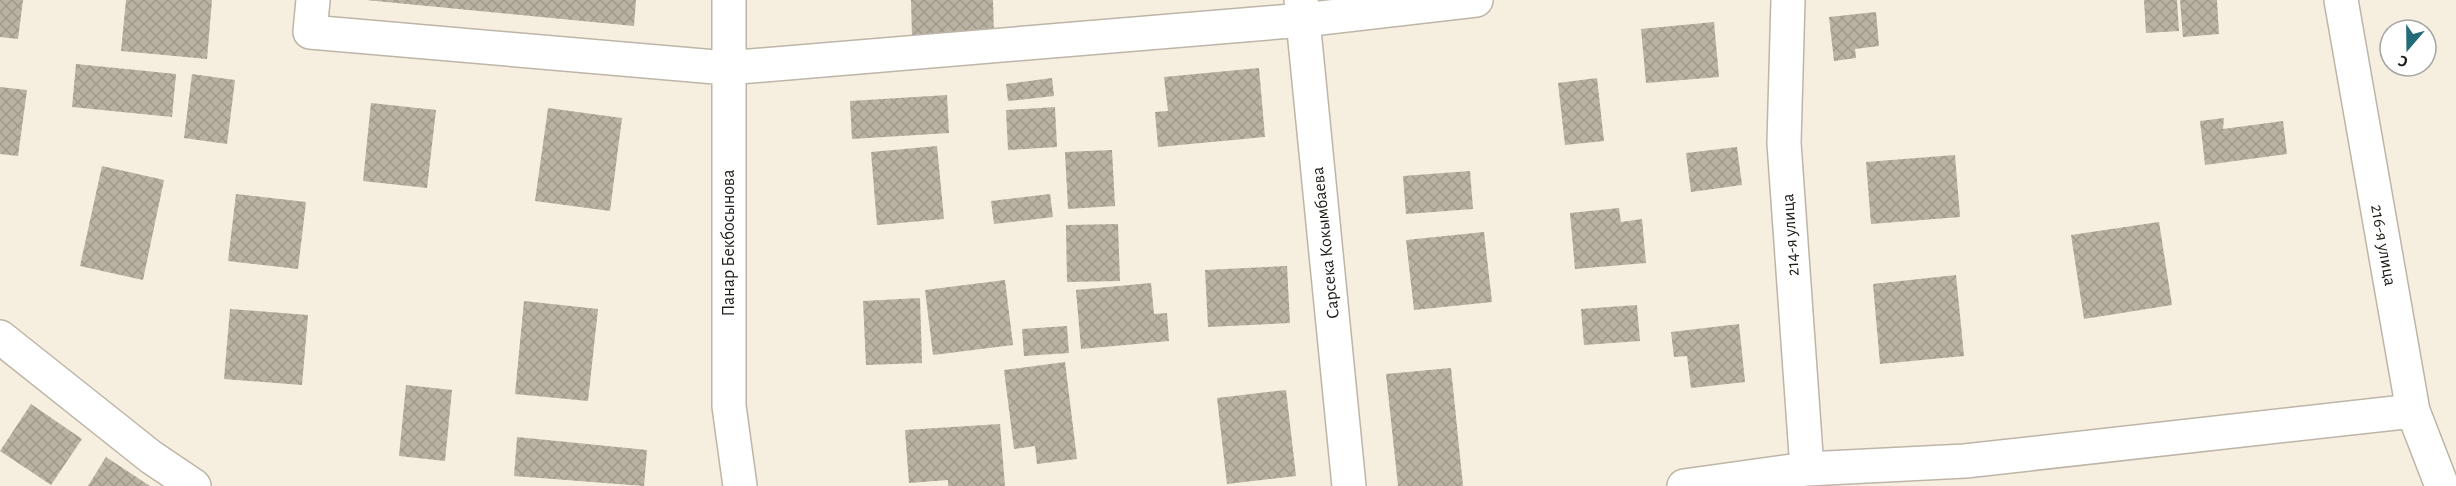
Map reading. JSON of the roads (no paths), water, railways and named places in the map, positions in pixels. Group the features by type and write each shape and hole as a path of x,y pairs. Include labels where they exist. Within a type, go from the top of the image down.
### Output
{"street":[{"path":"314,0 310,32 727,69 1302,10 1476,0"},
{"name":"Панар Бекбосынова","path":"729,0 727,69 729,406 740,486"},
{"name":"214-я улица","path":"1788,0 1784,143 1807,469"},
{"name":"216-я улица","path":"2341,0 2413,411 2442,486"},
{"name":"Сарсека Кокымбаева","path":"1302,10 1349,486"},
{"path":"0,337 152,457 195,486"},
{"path":"1684,486 1807,469 1966,474 2413,411"}]}
